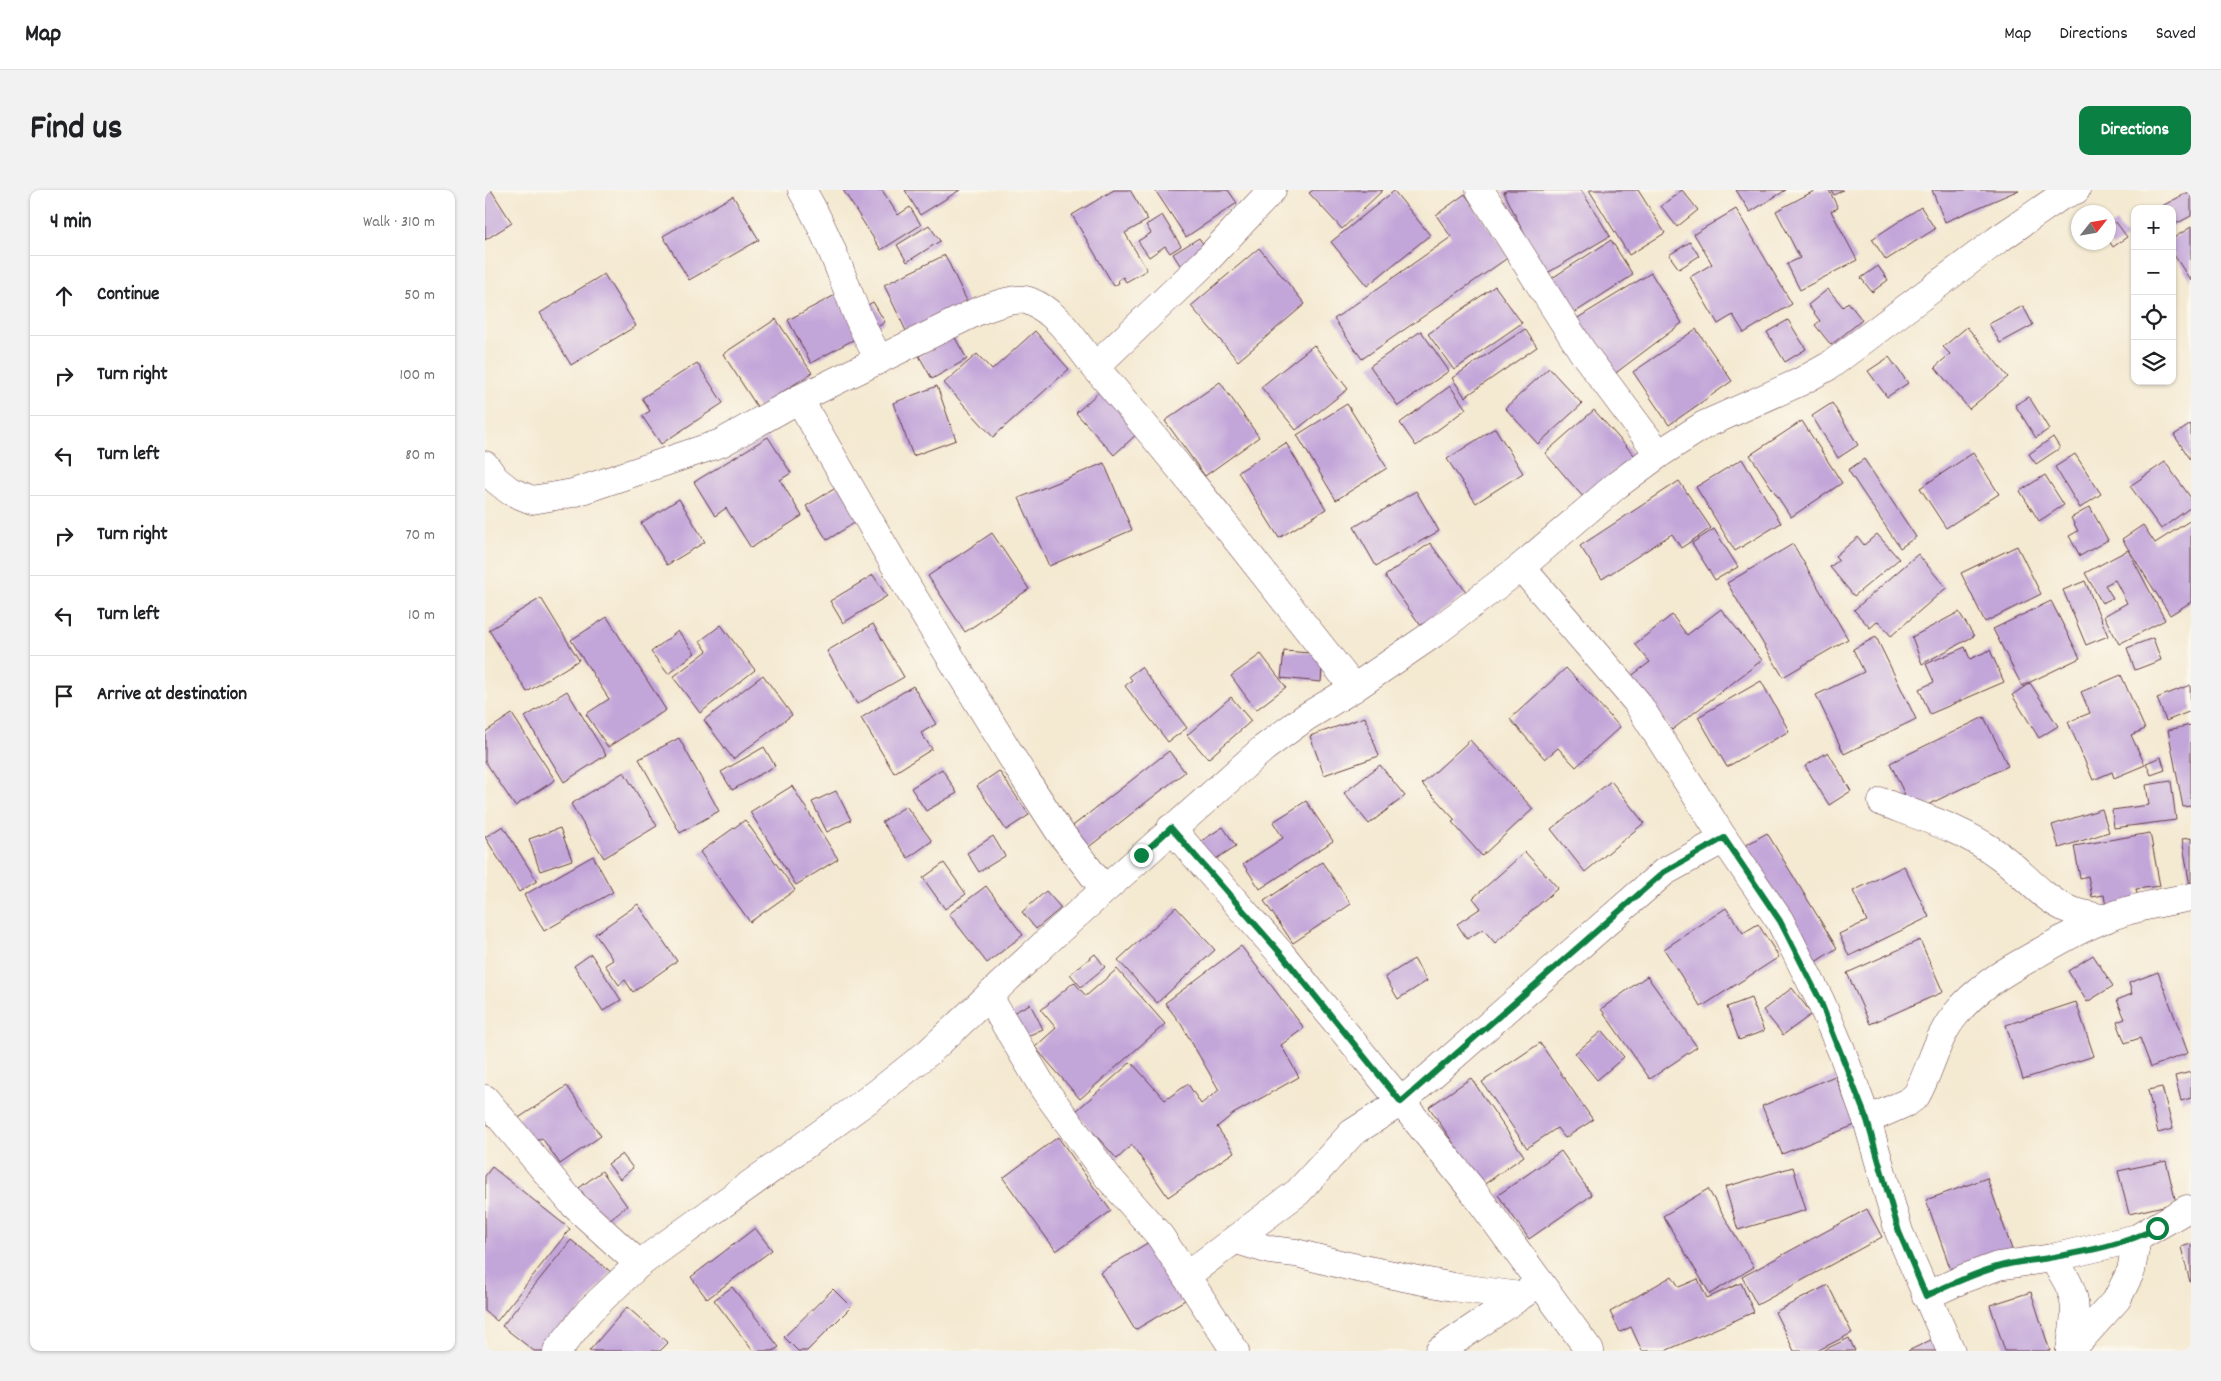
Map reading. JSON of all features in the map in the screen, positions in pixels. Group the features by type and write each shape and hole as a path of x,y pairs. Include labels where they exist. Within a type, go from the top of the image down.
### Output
{"street":[{"path":"802,190 817,214 845,279 854,308 879,360"},
{"path":"1095,367 1204,262 1271,190"},
{"path":"1480,190 1582,351 1659,454"},
{"path":"557,1351 590,1310 639,1264 876,1094 929,1052 1171,828 1264,748 1306,717 1354,688 1433,634 1521,566 1617,485 1659,454 1704,425 1793,385 1829,366 1996,241 2065,192"},
{"path":"485,465 495,479 510,491 532,500 558,497 721,443 799,400 978,311 1000,303 1027,300 1043,308 1060,323 1095,367 1160,442 1354,688"},
{"path":"799,400 908,588 1024,777 1059,831 1104,889"},
{"path":"1521,566 1636,701 1780,921 1820,1000 1867,1120 1899,1232 1951,1351"},
{"path":"1883,802 1922,816 1981,844 2001,856 2041,892 2065,908 2106,919"},
{"path":"1171,828 1282,955 1471,1188 1531,1289 1590,1351"},
{"path":"1187,1276 1298,1192 1352,1132 1401,1102 1664,872 1724,838"},
{"path":"1867,1120 1908,1102 1917,1096 1944,1032 1955,1015 1976,992 1998,976 2069,934 2141,907 2191,897"},
{"path":"989,997 1044,1089 1108,1177 1160,1236 1235,1351"},
{"path":"485,1099 573,1204 639,1264"},
{"path":"1926,1296 1965,1278 1998,1266 2053,1258 2137,1238 2187,1209"},
{"path":"2070,1351 2117,1299 2131,1271 2137,1238"},
{"path":"1237,1240 1269,1250 1453,1287 1531,1289"},
{"path":"2053,1258 2070,1283 2076,1300 2076,1314 2070,1351"},
{"path":"1439,1351 1531,1289"}],"building":[{"path":"485,190 491,190 512,223 485,240"},
{"path":"843,190 882,190 898,215 910,207 921,225 881,250"},
{"path":"905,190 960,190 920,215"},
{"path":"1114,190 1130,190 1148,220 1125,233 1147,270 1126,282 1123,277 1114,286 1072,215"},
{"path":"1155,190 1228,190 1237,203 1186,237"},
{"path":"1313,190 1383,190 1342,229 1309,193"},
{"path":"1508,190 1581,190 1610,236 1544,275 1504,192"},
{"path":"1589,190 1638,190 1665,233 1629,255"},
{"path":"1682,190 1698,210 1677,227 1661,206"},
{"path":"1736,190 1786,190 1750,212"},
{"path":"1816,190 1829,190 1838,208 1831,211 1857,260 1800,290 1787,264 1800,258 1776,211"},
{"path":"1831,190 1843,190 1834,195"},
{"path":"1932,190 2019,190 1945,222"},
{"path":"1394,191 1430,235 1367,286 1331,242"},
{"path":"2191,191 2191,216 2176,224 2176,205 2164,205"},
{"path":"1465,194 1509,257 1362,359 1334,319 1451,237 1436,215"},
{"path":"733,196 759,240 689,280 663,236"},
{"path":"1921,207 1935,229 1886,260 1872,239"},
{"path":"1736,209 1792,304 1744,333 1733,315 1718,324 1690,277 1712,264 1694,234"},
{"path":"1162,215 1181,246 1170,253 1165,246 1149,257 1138,241 1151,233 1146,225"},
{"path":"2116,222 2127,237 2116,245"},
{"path":"929,225 940,241 907,262 897,245"},
{"path":"2191,227 2191,281 2176,258 2176,236"},
{"path":"1199,238 1209,253 1183,270 1173,254"},
{"path":"1611,240 1633,275 1571,315 1549,280"},
{"path":"1690,242 1699,256 1679,269 1669,255"},
{"path":"1259,248 1305,304 1238,361 1191,306"},
{"path":"945,255 968,303 907,333 884,285"},
{"path":"1878,266 1888,280 1872,292 1861,278"},
{"path":"1651,273 1682,323 1613,375 1576,319"},
{"path":"604,274 636,326 571,365 540,313"},
{"path":"1495,286 1522,323 1454,370 1428,334"},
{"path":"1828,289 1843,307 1848,302 1862,320 1831,345 1815,325 1820,321 1808,305"},
{"path":"839,293 862,335 811,363 788,320"},
{"path":"873,302 885,322 871,331 859,310"},
{"path":"2023,306 2033,325 2000,343 1989,324"},
{"path":"776,319 812,373 758,408 723,354"},
{"path":"1788,320 1806,349 1785,362 1767,332"},
{"path":"1967,327 2008,377 1969,409 1935,367 1950,354 1943,347"},
{"path":"1525,329 1537,347 1465,397 1452,378"},
{"path":"1696,329 1732,381 1669,425 1633,372"},
{"path":"1035,331 1069,369 993,437 944,383 977,354 992,370"},
{"path":"1421,331 1449,371 1398,406 1370,366"},
{"path":"954,336 967,359 932,379 919,356"},
{"path":"1314,345 1348,389 1296,430 1261,387"},
{"path":"1889,357 1908,383 1887,397 1868,371"},
{"path":"697,363 723,403 661,444 642,416 650,411 642,398"},
{"path":"1549,368 1582,404 1538,444 1505,408"},
{"path":"1220,382 1259,437 1205,476 1165,421"},
{"path":"937,386 956,440 913,456 893,403"},
{"path":"1450,386 1466,409 1416,446 1400,423"},
{"path":"1101,390 1139,432 1114,455 1076,413"},
{"path":"2029,397 2049,429 2036,438 2015,405"},
{"path":"1832,403 1858,445 1838,458 1812,416"},
{"path":"1347,404 1387,468 1336,500 1297,435"},
{"path":"1594,410 1634,455 1584,498 1545,453"},
{"path":"1802,421 1842,483 1791,517 1750,455"},
{"path":"2191,424 2191,460 2174,435"},
{"path":"1495,428 1523,473 1476,503 1447,459"},
{"path":"768,437 791,473 780,480 802,516 751,548 726,508 715,516 694,482"},
{"path":"2053,437 2060,448 2036,464 2029,454"},
{"path":"1286,443 1326,509 1279,538 1238,472"},
{"path":"1973,453 1999,494 1946,528 1920,488"},
{"path":"2075,454 2101,494 2080,508 2055,467"},
{"path":"1742,459 1781,523 1735,551 1696,487"},
{"path":"1864,459 1916,537 1900,548 1848,470"},
{"path":"2165,462 2191,498 2191,507 2161,529 2130,486"},
{"path":"1104,463 1132,530 1049,566 1019,498"},
{"path":"2045,475 2064,505 2039,521 2020,491"},
{"path":"1679,481 1711,528 1681,548 1672,534 1602,579 1580,546"},
{"path":"844,483 864,517 827,540 806,506"},
{"path":"1416,491 1439,531 1376,566 1354,527"},
{"path":"679,499 705,542 667,565 641,523"},
{"path":"2090,507 2108,540 2080,556 2069,536 2078,531 2071,518"},
{"path":"2191,520 2191,602 2170,615 2122,539 2143,525 2155,543"},
{"path":"1714,529 1738,567 1715,580 1692,543"},
{"path":"992,533 1029,589 965,632 928,576"},
{"path":"1877,534 1899,559 1854,596 1830,567 1839,560 1835,556 1858,537 1864,545"},
{"path":"1430,543 1467,593 1421,626 1385,576"},
{"path":"1793,544 1848,639 1783,677 1727,583"},
{"path":"2017,546 2041,594 1985,622 1961,573"},
{"path":"2128,550 2165,620 2119,644 2104,616 2127,603 2115,580 2105,585 2113,598 2102,603 2085,573"},
{"path":"1918,554 1946,588 1891,636 1878,621 1870,628 1854,610"},
{"path":"873,575 887,596 843,623 830,601"},
{"path":"2085,581 2108,636 2086,645 2063,590"},
{"path":"541,598 579,660 527,692 489,630"},
{"path":"2051,601 2080,658 2022,686 1993,629"},
{"path":"1721,609 1762,660 1672,730 1630,677 1650,662 1635,644 1672,615 1687,635"},
{"path":"1959,612 1974,636 1922,664 1912,637"},
{"path":"607,617 666,710 608,747 586,714 609,699 571,640"},
{"path":"873,624 904,677 857,704 827,651"},
{"path":"721,625 755,670 700,713 673,677 707,651 700,641"},
{"path":"678,631 695,653 668,674 651,652"},
{"path":"1876,637 1916,719 1844,754 1816,695 1864,672 1853,649"},
{"path":"2153,638 2161,660 2135,670 2127,648"},
{"path":"1965,647 1970,659 1990,650 2004,682 1930,714 1919,689 1934,682 1926,664"},
{"path":"1284,651 1323,654 1321,682 1281,678"},
{"path":"1261,654 1286,687 1256,710 1231,676"},
{"path":"1141,667 1187,728 1168,742 1125,686 1132,680 1129,676"},
{"path":"1566,668 1620,727 1576,767 1558,748 1545,759 1510,719"},
{"path":"763,675 792,715 733,759 704,720"},
{"path":"2121,675 2145,729 2131,735 2145,765 2114,778 2112,772 2093,780 2068,722 2090,713 2081,692"},
{"path":"1761,681 1789,731 1727,767 1698,717"},
{"path":"2030,683 2058,726 2039,738 2012,695"},
{"path":"2190,685 2191,711 2166,721 2157,698"},
{"path":"913,686 936,724 921,733 932,749 894,773 861,718"},
{"path":"567,691 606,755 564,782 525,717"},
{"path":"1231,697 1251,721 1208,759 1187,735"},
{"path":"512,714 555,780 515,806 485,761 485,732"},
{"path":"1365,717 1379,756 1324,775 1310,736"},
{"path":"1984,717 2008,766 1913,812 1890,763"},
{"path":"2191,725 2191,806 2183,807 2168,730"},
{"path":"679,738 719,811 680,833 639,759"},
{"path":"1470,740 1533,809 1482,856 1452,822 1455,820 1422,784"},
{"path":"764,747 775,766 732,790 721,772"},
{"path":"1169,751 1185,772 1081,853 1065,832"},
{"path":"1828,752 1851,791 1829,805 1805,766"},
{"path":"2161,757 2165,770 2151,775 2146,763"},
{"path":"1380,765 1405,796 1369,824 1344,793"},
{"path":"942,769 957,793 926,811 911,788"},
{"path":"999,771 1029,815 1006,830 977,786"},
{"path":"624,772 657,826 604,858 571,804"},
{"path":"1611,781 1644,823 1585,872 1551,829"},
{"path":"2171,781 2176,820 2114,828 2112,810 2149,805 2146,785"},
{"path":"792,786 838,859 796,885 750,812"},
{"path":"836,791 851,820 827,832 812,802"},
{"path":"1306,801 1333,841 1260,889 1243,864 1283,838 1273,822"},
{"path":"906,806 932,841 908,858 882,822"},
{"path":"2102,809 2109,832 2059,848 2052,825"},
{"path":"745,820 795,890 750,922 700,852"},
{"path":"503,826 537,881 519,892 485,837"},
{"path":"1223,827 1236,846 1211,862 1198,843"},
{"path":"560,828 572,860 540,871 529,839"},
{"path":"1767,833 1837,948 1812,964 1741,848"},
{"path":"2150,833 2160,886 2136,889 2139,901 2106,907 2104,895 2092,897 2088,876 2080,878 2074,846"},
{"path":"993,836 1005,856 979,872 967,853"},
{"path":"2191,838 2191,886 2190,886 2182,839"},
{"path":"1525,852 1558,888 1495,943 1483,929 1467,939 1457,924 1481,908 1473,898"},
{"path":"593,856 613,892 544,931 524,895"},
{"path":"1322,862 1351,904 1293,943 1264,901"},
{"path":"944,863 966,894 945,909 923,878"},
{"path":"1904,866 1929,917 1849,956 1839,934 1867,921 1853,891"},
{"path":"986,886 1023,935 987,963 949,914"},
{"path":"1046,891 1061,908 1036,929 1022,912"},
{"path":"638,904 677,961 633,992 625,980 619,985 605,965 613,960 595,934"},
{"path":"1176,907 1215,950 1157,1003 1118,960"},
{"path":"1726,908 1743,933 1758,924 1779,957 1701,1007 1664,949"},
{"path":"1920,940 1943,992 1870,1024 1847,973"},
{"path":"1241,946 1304,1028 1281,1045 1299,1077 1233,1114 1217,1127 1234,1152 1168,1197 1132,1145 1117,1159 1075,1112 1131,1062 1165,1100 1188,1084 1201,1104 1219,1090 1181,1024 1165,1003"},
{"path":"591,954 621,1000 603,1011 574,966"},
{"path":"1095,954 1105,967 1081,987 1070,974"},
{"path":"2093,955 2113,986 2087,1002 2068,971"},
{"path":"1414,959 1427,981 1398,999 1385,977"},
{"path":"1117,969 1165,1024 1080,1099 1035,1047 1056,1028 1041,1010 1074,982 1086,996"},
{"path":"2158,972 2188,1053 2151,1067 2140,1038 2125,1043 2117,1022 2125,1019 2117,1000 2132,994 2129,983"},
{"path":"1647,976 1697,1047 1650,1079 1601,1009"},
{"path":"1792,988 1812,1014 1783,1035 1763,1010"},
{"path":"1751,998 1764,1031 1739,1040 1727,1007"},
{"path":"2076,1002 2094,1056 2023,1079 2006,1025"},
{"path":"1030,1004 1043,1029 1019,1040 1007,1016"},
{"path":"1602,1031 1624,1057 1597,1080 1575,1053"},
{"path":"1540,1043 1593,1120 1565,1138 1557,1128 1527,1148 1482,1082"},
{"path":"2191,1072 2191,1098 2181,1101 2175,1076"},
{"path":"1835,1076 1855,1125 1782,1154 1762,1106"},
{"path":"1471,1078 1524,1156 1482,1186 1429,1107"},
{"path":"567,1086 601,1136 560,1164 542,1138 534,1143 517,1119"},
{"path":"2162,1087 2173,1129 2158,1133 2148,1090"},
{"path":"1058,1137 1111,1211 1056,1251 1003,1178"},
{"path":"1561,1151 1592,1195 1529,1239 1498,1195"},
{"path":"622,1154 633,1168 620,1179 608,1164"},
{"path":"2166,1161 2176,1203 2129,1214 2118,1171"},
{"path":"492,1167 570,1229 497,1321 485,1311 485,1176"},
{"path":"1793,1167 1806,1210 1738,1230 1725,1187"},
{"path":"602,1171 627,1206 605,1223 579,1188"},
{"path":"1987,1178 2015,1258 1954,1279 1926,1200"},
{"path":"1708,1189 1754,1267 1710,1294 1663,1216"},
{"path":"1867,1209 1882,1237 1757,1305 1742,1277"},
{"path":"755,1228 772,1250 707,1299 691,1277"},
{"path":"571,1240 611,1272 548,1351 534,1351 502,1326"},
{"path":"1149,1242 1185,1300 1135,1330 1100,1272"},
{"path":"2191,1244 2191,1282 2190,1282 2181,1247"},
{"path":"1672,1276 1679,1287 1698,1279 1707,1298 1741,1283 1754,1312 1665,1351 1642,1351 1631,1327 1620,1332 1610,1312"},
{"path":"1828,1285 1852,1333 1817,1351 1794,1351 1775,1312"},
{"path":"732,1287 779,1347 773,1351 753,1351 714,1300"},
{"path":"833,1289 851,1307 807,1351 798,1351 784,1337"},
{"path":"2031,1292 2050,1351 2005,1351 1990,1305"},
{"path":"627,1307 668,1343 660,1351 589,1351"},
{"path":"1937,1337 1945,1351 1908,1351"},
{"path":"1849,1338 1855,1351 1822,1351"}],"route":[{"path":"1141,855 1171,828 1282,955 1401,1102 1664,872 1724,838 1780,921 1820,1000 1842,1052 1867,1120 1899,1232 1926,1296 1965,1278 1998,1266 2053,1258 2118,1243 2137,1238 2157,1228"}]}
